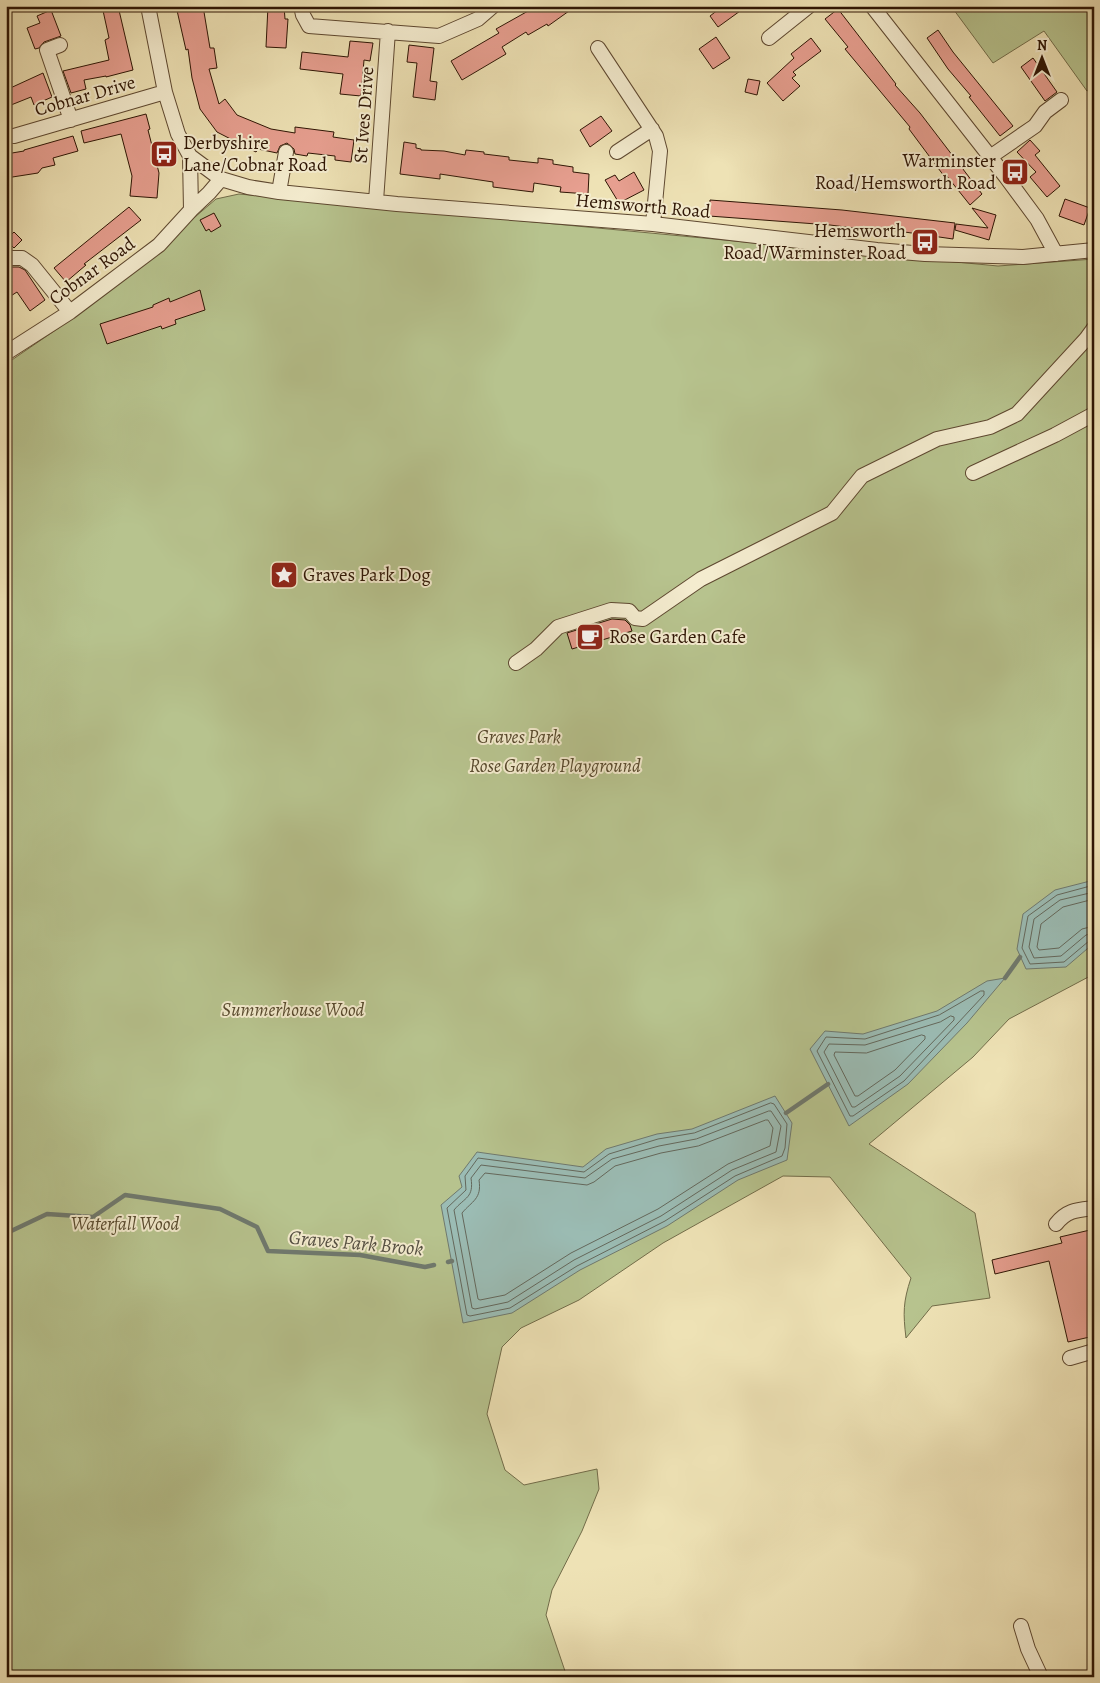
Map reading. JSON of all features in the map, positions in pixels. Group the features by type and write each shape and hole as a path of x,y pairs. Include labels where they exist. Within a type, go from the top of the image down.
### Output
{"street":[{"path":"148,6 166,92 178,134 190,156 221,179"},
{"path":"301,6 309,26 439,36 478,19 491,7"},
{"path":"769,38 809,6"},
{"path":"872,6 1037,219 1056,254"},
{"name":"St Ives Drive","path":"376,201 388,31"},
{"path":"60,45 47,50 71,120"},
{"path":"598,48 656,136 660,151 653,224"},
{"name":"Cobnar Drive","path":"14,136 166,92"},
{"path":"990,157 1036,126 1045,112 1061,100"},
{"path":"617,152 652,129"},
{"path":"279,192 286,152"},
{"path":"190,156 191,210"},
{"name":"Hemsworth Road","path":"221,179 248,187 279,192 653,224 924,254 1013,257 1094,250"},
{"name":"Cobnar Road","path":"6,353 70,312 160,248 191,210 221,179"},
{"path":"6,258 22,258 32,265 70,312"},
{"path":"516,663 536,648 558,627 611,610 629,611 635,618 643,619 701,579 832,513 862,476 937,439 990,427 1017,414 1094,328"},
{"path":"973,473 1055,435 1094,414"},
{"path":"1056,1224 1063,1215 1076,1210 1094,1208"},
{"path":"1070,1358 1094,1351"},
{"path":"1021,1626 1028,1649 1042,1677"}],"green space":[{"path":"951,6 1094,6 1094,87 1087,91 1044,31 993,63"},
{"name":"Graves Park","path":"239,194 998,266 1094,259 1094,974 1009,1019 973,1057 869,1144 975,1213 990,1298 932,1306 906,1338 904,1308 911,1278 830,1177 783,1176 663,1243 579,1300 521,1328 502,1347 487,1414 505,1470 524,1485 597,1469 599,1489 582,1531 552,1590 546,1615 567,1677 6,1677 6,364 57,329 125,277 216,199"}],"water":[{"path":"1094,880 1094,943 1066,967 1026,969 1017,949 1023,914 1055,890"},
{"path":"1005,978 967,1023 908,1084 849,1126 810,1049 825,1031 863,1034 937,1011 987,981"},
{"path":"775,1096 792,1123 787,1160 738,1180 667,1226 580,1270 512,1313 463,1323 441,1205 462,1187 459,1176 477,1152 583,1167 606,1149 657,1134 692,1129"}],"building":[{"path":"102,6 118,6 133,70 84,80 86,89 71,93 63,71 109,60 105,40 109,38"},
{"path":"176,6 203,6 210,48 214,48 217,68 209,69 219,104 225,99 237,115 271,129 295,133 295,127 334,132 333,137 354,140 351,162 335,160 335,156 308,153 307,156 295,154 294,149 287,143 280,146 277,153 258,149 256,152 217,132 200,109 192,78 188,49 186,50"},
{"path":"268,6 284,6 285,19 288,19 286,48 266,47"},
{"path":"537,6 576,6 548,26 547,24 528,35 526,32 502,47 506,54 462,80 451,61 499,33 496,29"},
{"path":"723,6 747,6 718,27 710,16"},
{"path":"838,9 895,85 920,113 982,194 970,205 946,175 944,176 909,129 910,127 845,49 848,47 825,19"},
{"path":"51,10 61,36 44,42 39,48 35,49 27,28 40,23 37,16"},
{"path":"938,30 953,52 1013,126 1000,136 969,97 971,96 948,69 927,38"},
{"path":"716,37 730,58 713,69 699,49"},
{"path":"811,38 821,51 793,72 796,75 792,78 800,86 783,101 767,83 794,58 791,54"},
{"path":"350,41 373,43 370,61 364,60 361,96 340,94 343,74 300,69 302,52 348,57"},
{"path":"409,45 434,48 430,81 437,82 435,100 413,97 417,63 407,62"},
{"path":"1033,58 1057,92 1045,101 1021,67"},
{"path":"43,73 52,97 34,105 31,97 6,107 6,90"},
{"path":"748,79 760,81 757,95 745,92"},
{"path":"146,114 159,173 157,198 130,196 132,176 121,134 84,143 81,131"},
{"path":"601,116 612,131 590,147 580,130"},
{"path":"73,136 78,151 53,158 55,165 42,168 38,173 6,178 6,154 24,151"},
{"path":"1030,140 1040,151 1035,155 1060,186 1047,197 1030,177 1036,172 1017,152"},
{"path":"404,142 416,144 416,148 421,150 444,151 465,155 466,150 484,152 484,154 509,157 509,160 538,163 538,158 553,160 553,164 573,167 573,172 589,174 588,194 560,192 561,187 534,183 533,192 493,187 493,182 440,174 440,179 400,174"},
{"path":"634,172 644,190 619,203 605,180 615,175 619,181"},
{"path":"1065,199 1090,208 1084,225 1059,216"},
{"path":"710,200 842,210 955,223 953,239 877,228 877,231 830,225 709,216"},
{"path":"129,207 141,220 84,264 86,265 66,282 54,268"},
{"path":"972,208 996,215 989,240 955,230 956,224 988,228"},
{"path":"214,213 221,226 211,232 209,229 206,231 200,220"},
{"path":"14,232 22,240 14,248 6,240"},
{"path":"19,267 25,270 45,300 30,311 17,292 6,299 6,269"},
{"path":"200,290 205,310 175,320 176,324 162,329 161,326 107,344 100,324 153,307 153,305 169,298 170,302"},
{"name":"Rose Garden Cafe","path":"612,619 625,620 630,625 632,631 572,649 567,633"},
{"path":"1090,1230 1094,1246 1094,1336 1068,1342 1049,1261 995,1274 992,1260 1062,1243 1060,1237"}],"waterway":[{"name":"Graves Park Brook","path":"1005,978 1020,957"},
{"path":"786,1113 828,1084"},
{"name":"Graves Park Brook","path":"6,1229 9,1232 47,1214 93,1217 125,1195 220,1209 257,1227 268,1251 360,1255 425,1267 434,1265"},
{"name":"Graves Park Brook","path":"448,1262 452,1261"}],"place":[{"name":"Derbyshire Lane/Cobnar Road","path":"164,154"},
{"name":"Warminster Road/Hemsworth Road","path":"1015,172"},
{"name":"Hemsworth Road/Warminster Road","path":"925,242"},
{"name":"Graves Park Dog","path":"284,575"},
{"name":"Rose Garden Cafe","path":"590,637"}],"park label":[{"name":"Rose Garden Playground","path":"555,766"},
{"name":"Summerhouse Wood","path":"293,1010"},
{"name":"Waterfall Wood","path":"125,1224"}]}
